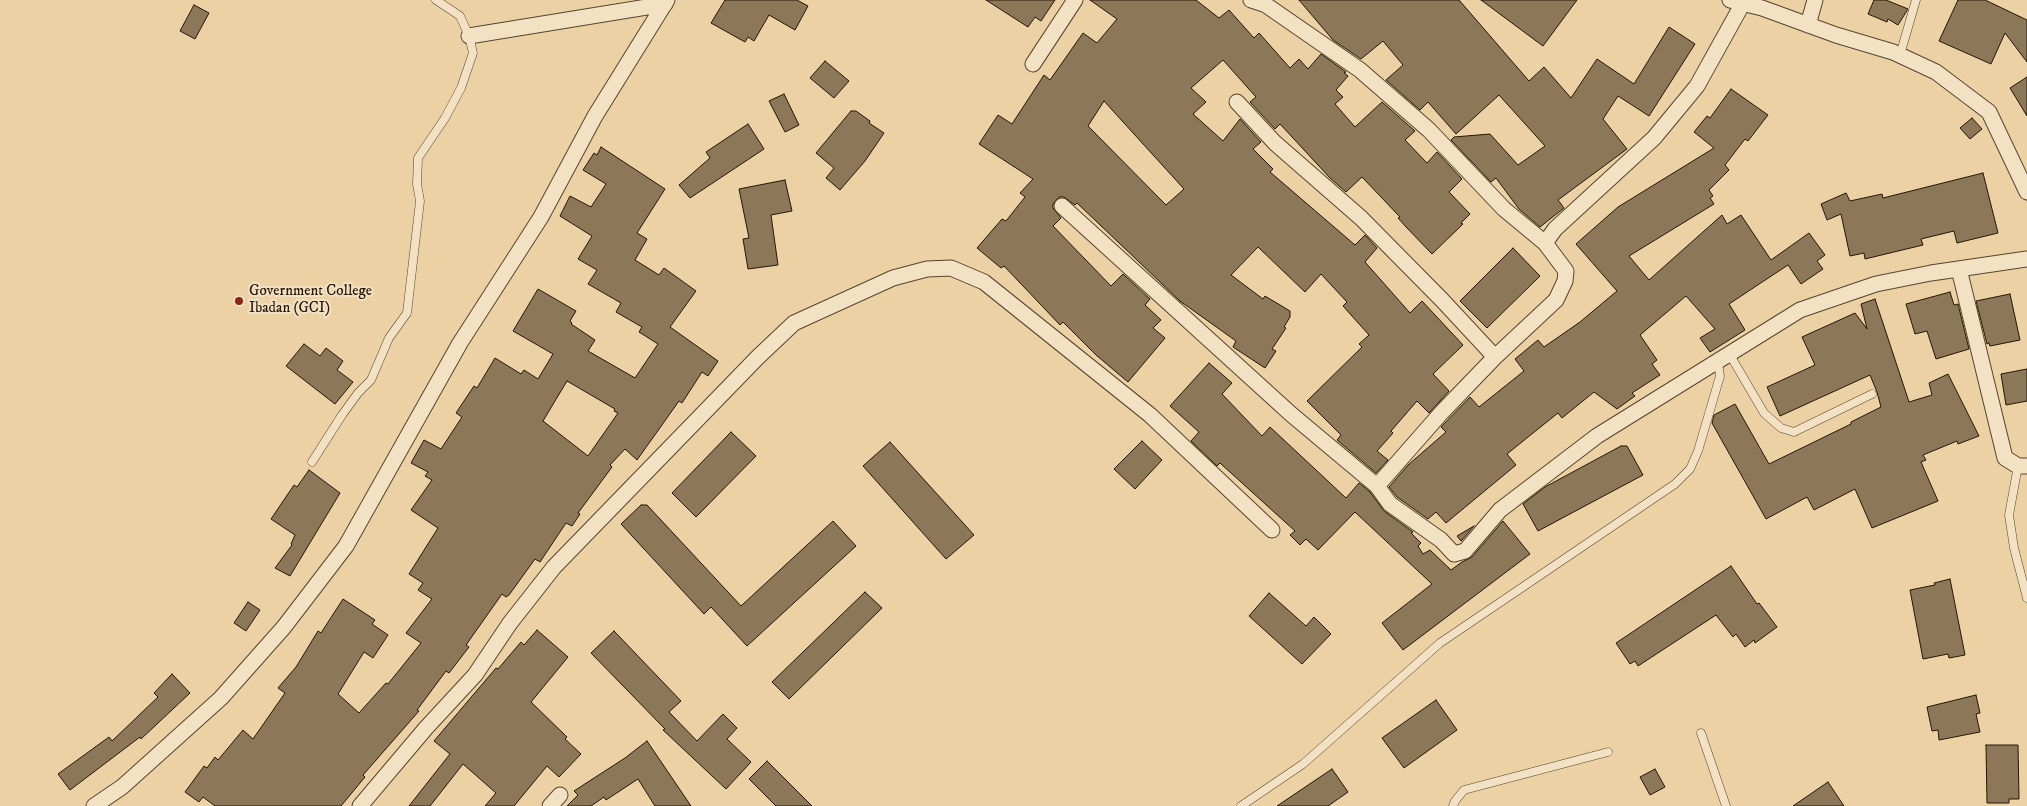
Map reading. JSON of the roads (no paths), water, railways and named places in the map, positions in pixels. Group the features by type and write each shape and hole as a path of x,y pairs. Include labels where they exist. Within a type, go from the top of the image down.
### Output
{"street":[{"path":"1033,64 1076,0"},
{"path":"1251,0 1266,5 1360,70 1429,130 1504,209 1545,244 1566,271 1566,281 1556,300 1442,412 1377,486"},
{"path":"1808,25 1815,0"},
{"path":"469,36 666,2"},
{"path":"94,806 122,787 221,698 284,627 346,546 460,343 541,217 595,116 666,2"},
{"path":"1545,244 1555,228 1654,138 1697,86 1737,2 1900,55 1936,72 1989,112 2027,192"},
{"path":"1237,102 1275,143 1361,218 1442,300 1495,358"},
{"path":"1062,206 1292,415 1377,486 1390,504 1441,540 1454,554 1465,551 1500,510 1597,436 1724,359 1800,310 1876,284 2027,258"},
{"path":"360,806 426,728 475,675 510,624 554,567 758,357 794,323 893,278 927,269 951,268 984,282 1150,415 1272,530"},
{"path":"1959,269 2005,458 2022,466"}],"lane":[{"path":"312,462 342,415 371,380 390,338 407,313 420,201 417,184 418,158 445,118 461,88 473,53 469,36 460,16 436,0"},
{"path":"1900,55 1916,0"},
{"path":"1724,359 1764,413 1781,428 1794,432 1872,394"},
{"path":"1241,806 1303,764 1440,643 1675,484 1690,469 1698,451 1724,359"},
{"path":"2022,466 2009,515 2014,548 2027,598"},
{"path":"1701,733 1726,806"},
{"path":"1453,806 1464,790 1608,752"}],"place":[{"name":"Government College Ibadan (GCI)","path":"239,301"}]}
